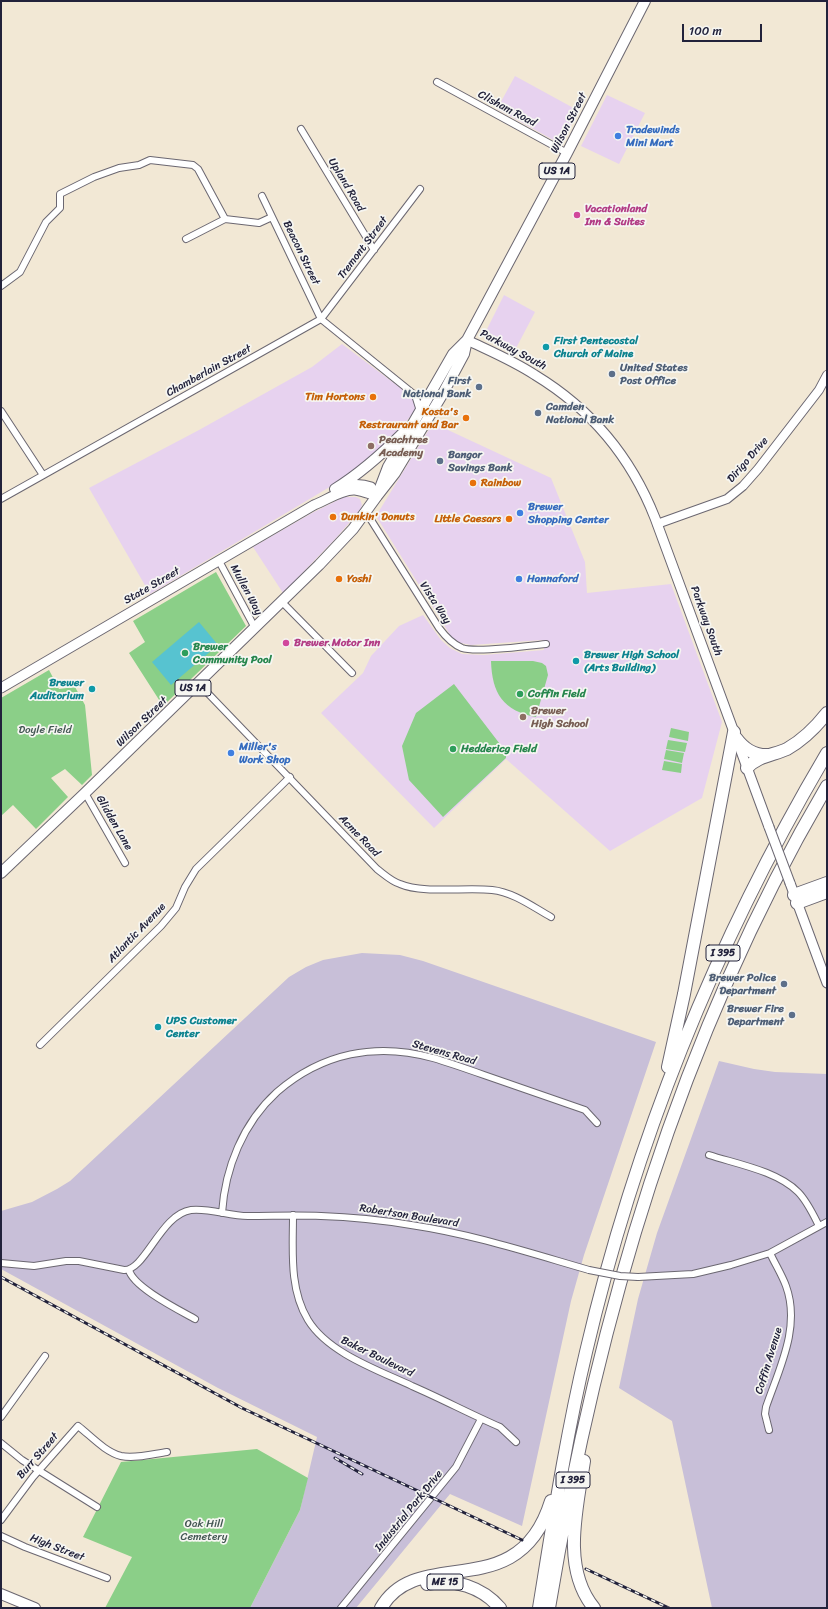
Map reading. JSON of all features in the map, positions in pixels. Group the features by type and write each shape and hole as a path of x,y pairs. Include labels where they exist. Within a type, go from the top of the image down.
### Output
{"highway":[{"path":"725,785 729,776 734,773 748,770 755,761 785,750 799,741 812,730 827,713"},
{"path":"735,735 745,748 754,753 762,755 772,754"},
{"path":"640,1162 676,1034 735,735"},
{"name":"I 395","path":"539,1608 566,1446 577,1390 597,1304 614,1243 640,1162 686,1038 724,950 769,859 827,753"},
{"name":"I 395","path":"549,1608 572,1483 600,1353 640,1211 681,1094 728,979 794,844 827,786"},
{"path":"794,844 827,797"},
{"path":"796,899 827,883"},
{"path":"796,899 827,892"},
{"path":"594,1608 586,1598 580,1583 575,1560 574,1542 577,1507 600,1353"},
{"path":"381,1608 394,1592 410,1583 430,1576 495,1565 510,1558 522,1549 537,1532 548,1512 566,1446"},
{"name":"ME 15","path":"390,1608 408,1591 426,1585 445,1582 464,1585 478,1590 490,1598 500,1608"}],"main road":[{"name":"Wilson Street","path":"1,873 330,554 353,529 396,473 426,412 464,354 467,340 645,1"},
{"name":"Wilson Street","path":"377,496 388,467 415,420 426,412 427,400 453,354 467,340"},
{"name":"Parkway South","path":"467,340 535,375 559,390 586,413 608,436 628,464 645,495 657,524 790,884 826,977"},
{"path":"335,489 351,479 370,463 392,444 415,420"},
{"name":"State Street","path":"314,505 335,489 348,485 362,484 371,487 377,496"},
{"name":"State Street","path":"1,688 314,505 342,492 355,490 377,496"},
{"path":"1,1594 35,1608"}],"street":[{"name":"Clisham Road","path":"437,82 567,152"},
{"name":"Upland Road","path":"301,129 374,250"},
{"path":"1,286 20,272 46,222 60,208 60,194 94,177 119,168 140,165 150,160 188,164 198,169 225,219"},
{"name":"Tremont Street","path":"321,319 420,189"},
{"name":"Beacon Street","path":"262,196 321,319"},
{"path":"186,239 225,219 259,223 272,217"},
{"path":"321,319 415,395 427,400"},
{"name":"Chamberlain Street","path":"1,499 321,319"},
{"name":"Dirigo Drive","path":"657,524 727,499 743,486 758,469 819,390 827,375"},
{"path":"415,395 426,412"},
{"path":"1,411 43,475"},
{"name":"Vista Way","path":"366,512 438,628 446,638 454,644 463,648 479,649 546,644"},
{"name":"Mullen Way","path":"219,561 255,628"},
{"path":"282,602 352,673"},
{"name":"Acme Road","path":"198,683 377,869 389,879 401,885 414,888 492,890 505,892 551,917"},
{"name":"Atlantic Avenue","path":"40,1044 161,926 176,908 196,869 290,777"},
{"name":"Glidden Lane","path":"85,793 126,863"},
{"name":"Stevens Road","path":"222,1213 223,1193 236,1152 246,1130 258,1112 287,1083 304,1072 324,1062 355,1052 392,1050 433,1058 585,1110 597,1123"},
{"path":"709,1155 771,1175 791,1186 802,1197 819,1226"},
{"name":"Robertson Boulevard","path":"129,1270 138,1263 151,1244 169,1223 178,1215 189,1210 247,1216 361,1218 432,1228 484,1240 590,1270 620,1276 638,1277 698,1273 719,1268 770,1253 827,1222"},
{"name":"Baker Boulevard","path":"293,1216 295,1285 308,1320 322,1339 355,1358 500,1427 516,1442"},
{"name":"Coffin Avenue","path":"769,1430 765,1414 766,1407 787,1343 790,1332 791,1316 790,1302 786,1286 770,1253"},
{"path":"1,1263 32,1266 66,1261 79,1261 129,1270 131,1277 142,1286 195,1319"},
{"path":"1,1417 45,1356"},
{"name":"Industrial Park Drive","path":"341,1608 377,1566 456,1467 481,1419"},
{"name":"Burr Street","path":"1,1520 38,1471 78,1426 110,1451 122,1456 167,1452"},
{"path":"1,1444 38,1471 97,1507"},
{"name":"High Street","path":"1,1536 32,1550 106,1578"}],"shaded area":[{"path":"515,76 579,111 565,137 557,142 497,109"},
{"path":"607,95 645,113 619,164 581,146"},
{"path":"504,295 535,312 513,354 487,340 486,331"},
{"path":"342,344 415,399 417,407 410,417 368,460 333,485 150,594 89,488 199,430 312,367"},
{"name":"Brewer High School","path":"433,423 551,478 585,562 587,593 671,584 722,722 702,798 610,851 506,759 434,828 321,713 363,673 371,656 399,626 423,615 441,640 450,648 462,654 484,655 544,650 543,640 471,645 461,643 452,638 376,516"},
{"path":"344,497 356,497 360,499 362,505 360,510 337,537 283,593 253,547 312,513"},
{"path":"362,953 400,955 423,961 656,1042 584,1255 571,1301 522,1526 450,1494 356,1608 250,1608 300,1510 317,1437 218,1388 1,1269 1,1211 32,1202 70,1181 289,977 306,967 323,960"},
{"path":"719,1061 775,1072 827,1074 827,1608 712,1608 672,1421 619,1388 638,1299 657,1233"}],"green space":[{"path":"216,572 246,626 163,706 129,653 145,642 133,621"},
{"name":"Coffin Field","path":"491,661 533,661 542,663 546,666 548,675 536,717 515,710 502,699 494,682"},
{"name":"Doyle Field","path":"49,670 59,689 75,687 85,705 92,775 82,785 65,769 51,778 68,797 36,829 13,805 1,816 1,698"},
{"name":"Heddericg Field","path":"454,684 506,752 506,758 443,817 409,780 402,746 416,713"},
{"path":"671,728 689,732 688,741 669,737"},
{"path":"668,740 687,743 685,752 666,749"},
{"path":"666,750 684,753 682,763 664,759"},
{"path":"664,761 682,764 681,773 662,770"},
{"name":"Oak Hill Cemetery","path":"257,1449 308,1478 300,1510 250,1608 105,1608 132,1557 83,1537 121,1462"}],"water":[{"name":"Brewer Community Pool","path":"199,622 218,645 171,685 152,662"}],"railway":[{"path":"1,1277 242,1408 522,1540"},
{"path":"335,1458 362,1474"},
{"path":"586,1569 669,1608"}],"place":[{"name":"Tradewinds Mini Mart","path":"618,136"},
{"name":"Vacationland Inn & Suites","path":"577,215"},
{"name":"First Pentecostal Church of Maine","path":"546,347"},
{"name":"United States Post Office","path":"612,374"},
{"name":"First National Bank","path":"479,387"},
{"name":"Tim Hortons","path":"373,397"},
{"name":"Camden National Bank","path":"538,413"},
{"name":"Kosta's Restraurant and Bar","path":"466,418"},
{"name":"Peachtree Academy","path":"371,446"},
{"name":"Bangor Savings Bank","path":"440,461"},
{"name":"Rainbow","path":"473,483"},
{"name":"Brewer Shopping Center","path":"520,513"},
{"name":"Dunkin' Donuts","path":"333,517"},
{"name":"Little Caesars","path":"509,519"},
{"name":"Yoshi","path":"339,579"},
{"name":"Hannaford","path":"519,579"},
{"name":"Brewer Motor Inn","path":"286,643"},
{"name":"Brewer Community Pool","path":"185,653"},
{"name":"Brewer High School (Arts Building)","path":"576,661"},
{"name":"Brewer Auditorium","path":"92,689"},
{"name":"Coffin Field","path":"520,694"},
{"name":"Brewer High School","path":"523,717"},
{"name":"Heddericg Field","path":"453,749"},
{"name":"Miller's Work Shop","path":"231,753"},
{"name":"Brewer Police Department","path":"784,984"},
{"name":"Brewer Fire Department","path":"792,1015"},
{"name":"UPS Customer Center","path":"158,1027"}]}
